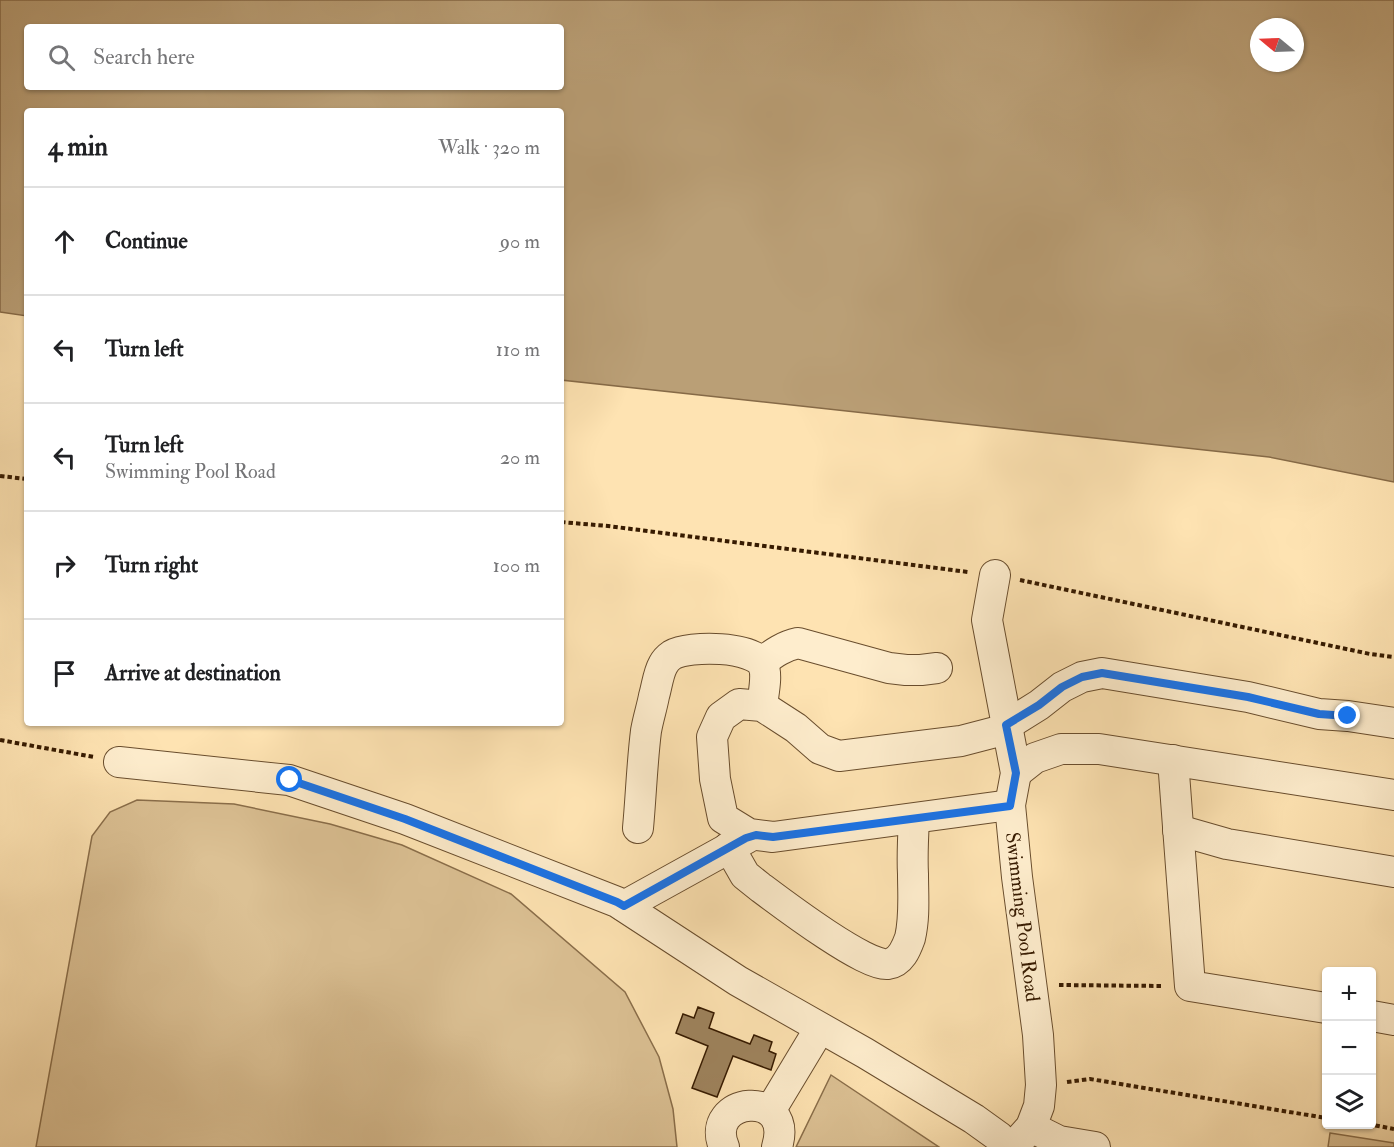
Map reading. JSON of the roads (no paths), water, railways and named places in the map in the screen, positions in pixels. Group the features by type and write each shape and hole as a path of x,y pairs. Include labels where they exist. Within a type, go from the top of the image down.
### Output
{"street":[{"name":"Swimming Pool Road","path":"995,575 987,620 1016,773 1010,806 1038,1035 1041,1085 1039,1106 1018,1140"},
{"path":"762,662 774,652 798,643 890,668 906,670 937,668"},
{"path":"638,828 646,730 663,665 670,655 698,648 736,651 754,656 762,662 765,670 762,706"},
{"path":"1010,806 773,837 749,834 723,818 715,779 712,737 721,717 739,704 762,706 796,728 820,749 839,756 961,741 1007,727 1062,687 1082,677 1102,673 1248,697 1319,714 1394,723"},
{"path":"1016,773 1035,758 1061,749 1099,749 1394,795"},
{"path":"1173,760 1190,986 1322,1007"},
{"path":"119,762 290,780 405,819 606,897 624,906 738,981 974,1119 999,1137 1059,1141 1088,1146"},
{"path":"729,848 745,875 760,887 855,952 877,963 887,964 904,954 910,936 913,916 914,819"},
{"path":"1178,830 1227,844 1394,872"},
{"path":"624,906 746,838 756,835"},
{"path":"1376,1017 1394,1020"},
{"path":"770,1111 820,1028"},
{"path":"724,1147 721,1135 727,1117 742,1106 752,1105 770,1111 776,1119 780,1128 777,1147"}]}
